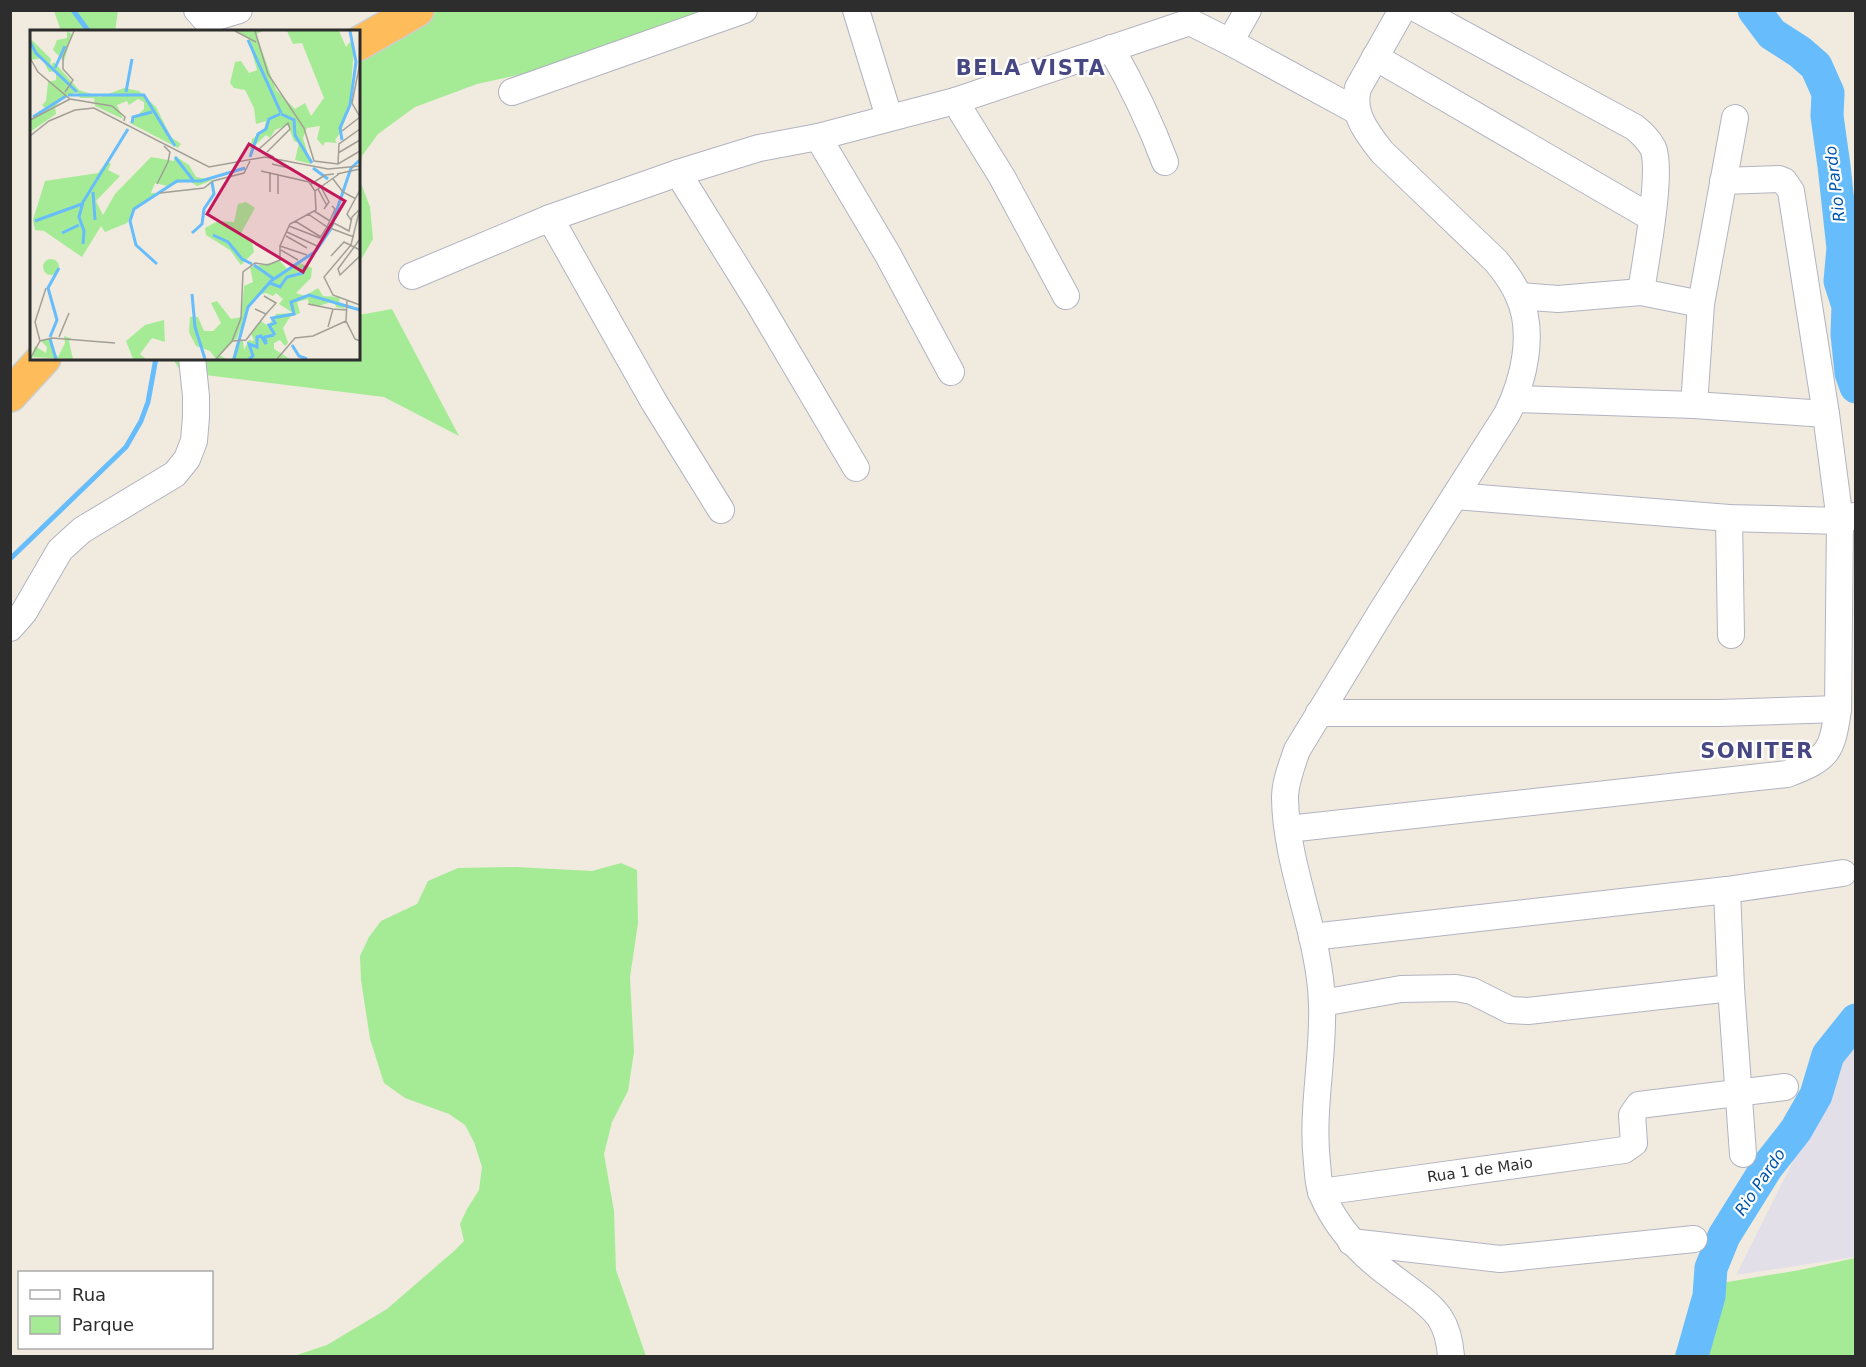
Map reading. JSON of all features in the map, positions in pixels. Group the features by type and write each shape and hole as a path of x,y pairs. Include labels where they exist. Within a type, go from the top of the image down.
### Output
{"highway":[{"path":"360,43 417,10"},
{"path":"10,395 42,360"}],"street":[{"path":"197,10 206,20 234,14 239,10"},
{"path":"512,92 744,10"},
{"path":"856,10 889,117"},
{"path":"1230,42 1248,10"},
{"path":"1402,10 1358,88 1355,98 1357,111 1368,134 1382,152 1496,261 1509,278 1519,296 1523,310 1526,354 1524,370 1515,399 1297,750 1285,796 1291,854 1312,937 1322,1003 1314,1138 1321,1192 1351,1242 1382,1270 1429,1305 1441,1319 1449,1339 1452,1356"},
{"path":"1419,10 1634,127 1647,138 1654,150 1656,165 1652,218 1641,292"},
{"path":"412,276 550,218 678,173 759,148 818,137 955,101 1200,16 1230,42 1357,111"},
{"path":"1111,48 1131,82 1165,162"},
{"path":"1375,57 1652,218"},
{"path":"955,101 1002,177 1066,296"},
{"path":"1694,405 1701,304 1735,118"},
{"path":"818,137 888,255 951,372"},
{"path":"678,173 856,468"},
{"path":"1288,829 1787,774 1810,765 1824,755 1834,738 1838,709 1848,518 1826,414 1791,191 1784,181 1779,179 1723,182"},
{"path":"550,218 654,402 721,510"},
{"path":"1519,296 1558,298 1641,292 1701,304"},
{"path":"10,628 24,612 60,550 82,530 175,474 187,459 194,441 196,417 192,360"},
{"path":"1515,399 1694,405 1826,414"},
{"path":"1455,496 1729,518 1848,518"},
{"path":"1729,518 1731,635"},
{"path":"1319,713 1719,713 1838,709"},
{"path":"1312,937 1727,890 1843,873"},
{"path":"1727,890 1731,988 1743,1154"},
{"path":"1322,1003 1401,989 1442,987 1472,991 1510,1010 1528,1011 1731,988"},
{"path":"1738,1094 1785,1087"},
{"name":"Rua 1 de Maio","path":"1321,1192 1624,1150 1632,1146 1635,1139 1632,1115 1639,1105 1738,1094"},
{"path":"1351,1242 1500,1259 1695,1239"}],"shaded area":[{"path":"1855,1038 1855,1257 1736,1275"}],"green space":[{"path":"54,10 118,11 115,30 61,30"},
{"path":"438,11 705,11 661,25 610,48 550,68 477,84 415,107 378,134 362,156 360,171 360,49"},
{"path":"360,181 370,207 373,239 360,261"},
{"path":"392,309 459,436 384,397 181,372 174,360 360,360 360,315"},
{"path":"621,863 637,870 638,923 630,977 634,1052 628,1091 612,1122 604,1154 614,1211 616,1270 646,1356 294,1356 327,1345 387,1309 454,1251 464,1241 460,1224 479,1190 482,1167 474,1142 465,1125 449,1114 405,1098 384,1083 370,1039 361,980 360,956 369,937 381,921 417,904 428,881 458,868 516,867 592,871"},
{"path":"1855,1258 1855,1356 1674,1356 1703,1286 1800,1270"}],"waterway":[{"path":"73,10 88,30"},
{"name":"Rio Pardo","path":"1754,10 1772,34 1800,52 1816,66 1828,93 1827,116 1843,248 1840,281 1848,306 1847,334 1851,373 1856,387"},
{"path":"10,559 126,447 141,421 148,402 156,360"},
{"name":"Rio Pardo","path":"1692,1356 1709,1296 1711,1268 1724,1236 1767,1167 1796,1130 1816,1095 1828,1055 1856,1020"}],"district":[{"name":"BELA VISTA","path":"1031,68"},
{"name":"SONITER","path":"1757,751"}]}
